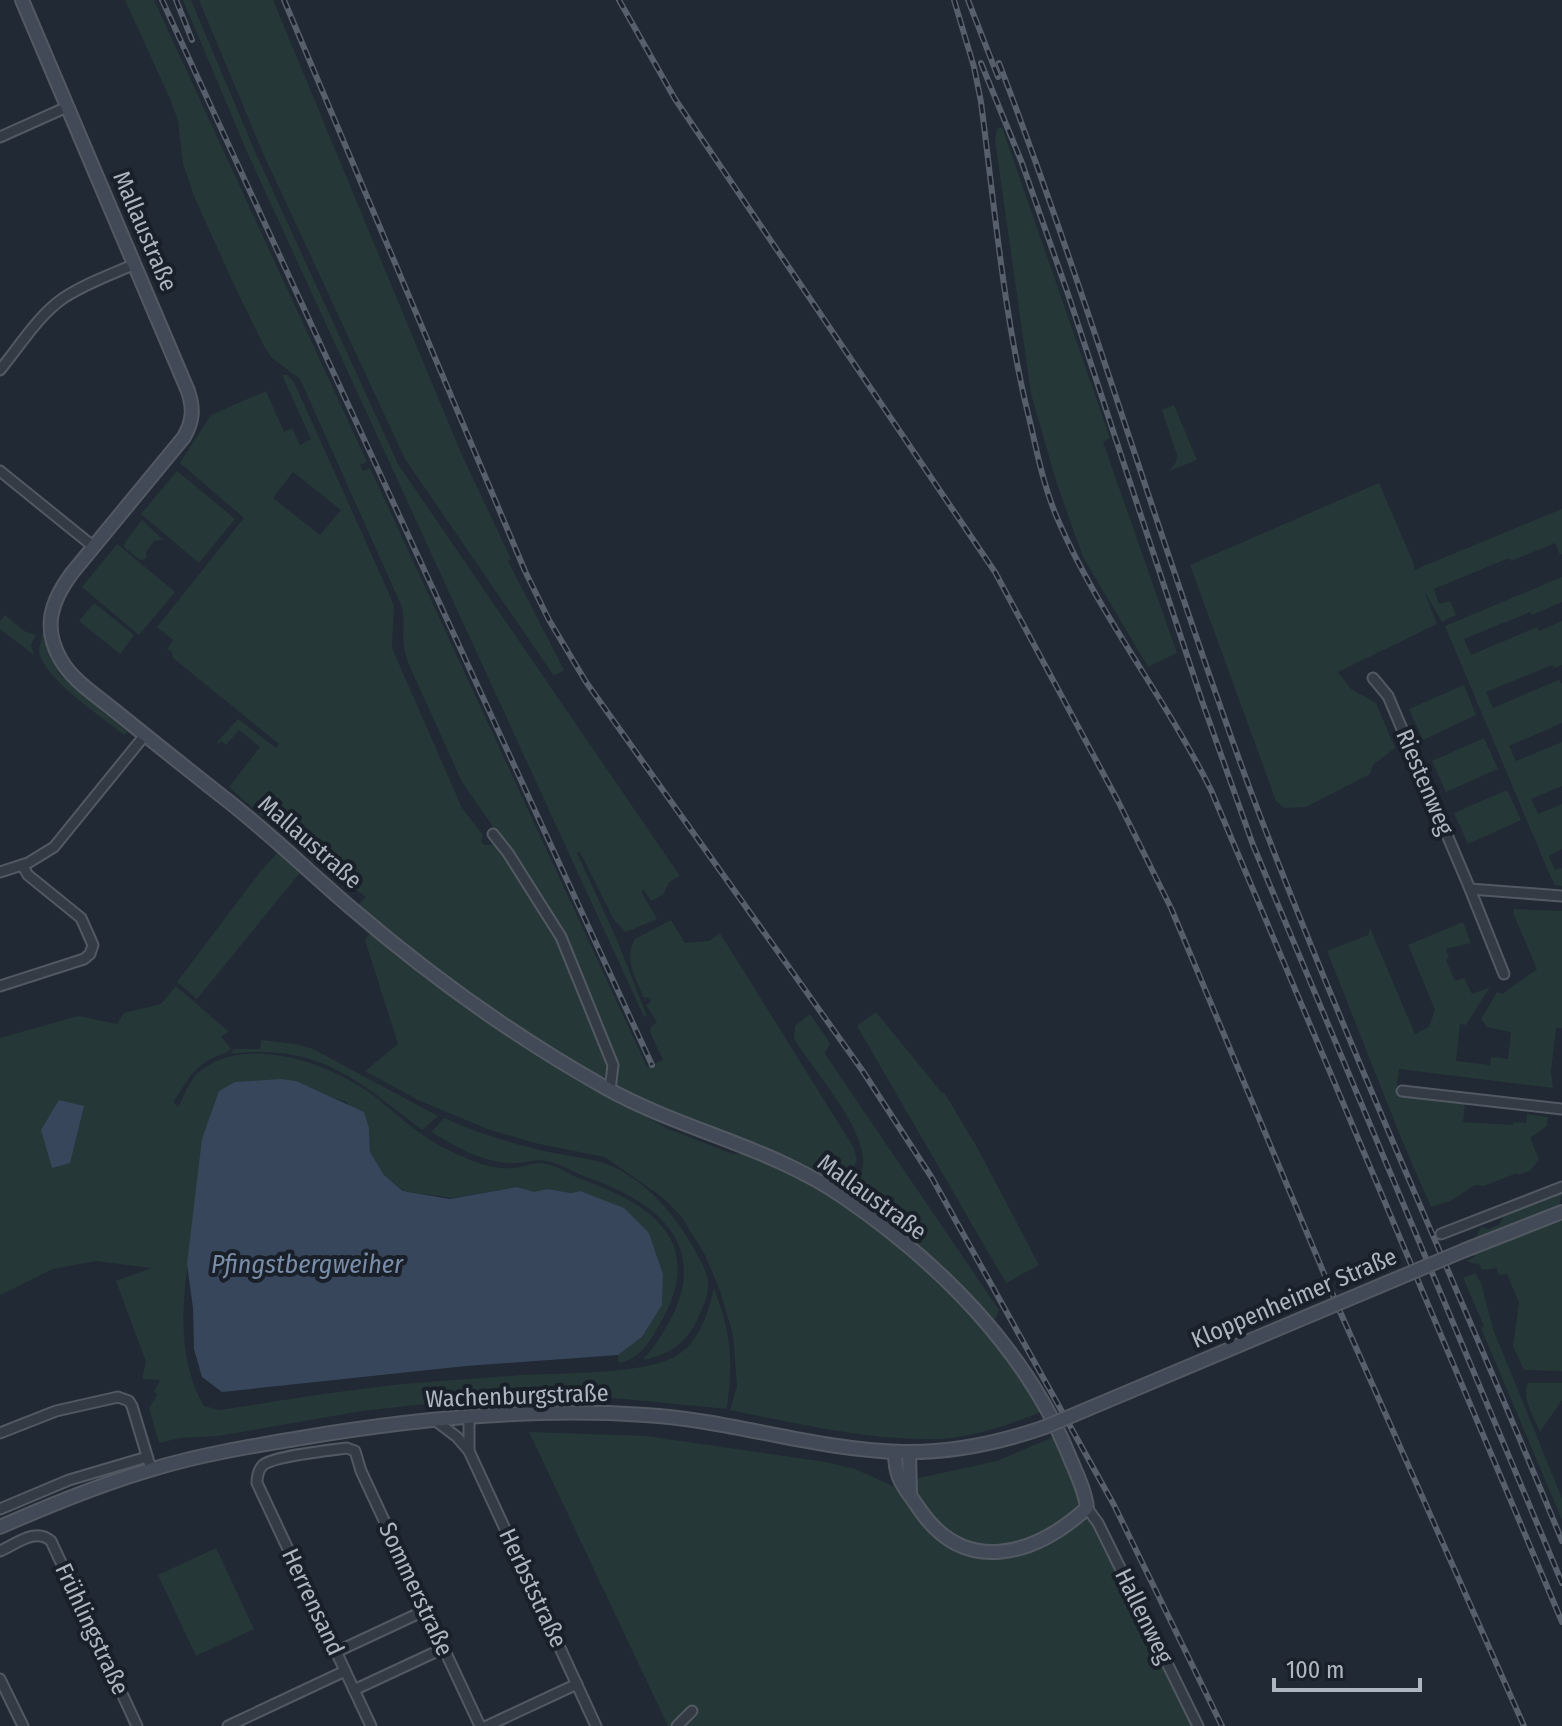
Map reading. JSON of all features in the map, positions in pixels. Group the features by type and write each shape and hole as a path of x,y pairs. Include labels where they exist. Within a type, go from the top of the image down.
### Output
{"street":[{"name":"Mallaustraße","path":"22,0 188,391 192,417 184,437 57,595 50,618 52,640 69,671 279,842 350,907 445,983 515,1033 610,1090 683,1125 738,1143 807,1175 849,1201 921,1259 974,1309 1016,1357 1053,1422 1086,1497 1087,1508"},
{"path":"0,137 67,107"},
{"path":"0,370 60,300 135,264"},
{"path":"0,471 94,547"},
{"name":"Riestenweg","path":"1373,678 1388,696 1504,974"},
{"path":"0,872 42,857 54,847 145,735"},
{"path":"493,834 561,937 613,1065 610,1090"},
{"path":"0,986 84,959 93,945 81,918 28,875 22,865"},
{"path":"1470,889 1562,896"},
{"path":"1402,1091 1562,1109"},
{"path":"1441,1234 1562,1187"},
{"name":"Kloppenheimer Straße","path":"1045,1427 1562,1212"},
{"path":"0,1433 56,1411 118,1397 129,1401 132,1406 149,1463"},
{"name":"Wachenburgstraße","path":"0,1509 69,1480 149,1463 362,1428 465,1417 555,1412 645,1415 895,1452 964,1449 1006,1441 1045,1427"},
{"path":"457,1437 465,1417"},
{"name":"Herbststraße","path":"465,1417 469,1451"},
{"name":"Herbststraße","path":"436,1421 469,1451 596,1726"},
{"name":"Sommerstraße","path":"256,1478 263,1466 275,1460 347,1448 355,1451 361,1471 480,1726"},
{"path":"895,1452 895,1471 935,1528 952,1541 970,1549 988,1553 1020,1550 1040,1542 1087,1508"},
{"path":"909,1452 910,1494"},
{"name":"Wachenburgstraße","path":"0,1527 149,1463"},
{"name":"Herrensand","path":"256,1478 371,1726"},
{"name":"Hallenweg","path":"1087,1508 1098,1523 1198,1726"},
{"name":"Frühlingstraße","path":"0,1551 34,1535 43,1535 52,1542 137,1726"},
{"path":"336,1652 426,1610"},
{"path":"354,1690 444,1648"},
{"path":"228,1726 345,1671"},
{"path":"0,1679 23,1726"},
{"path":"487,1726 577,1684"},
{"path":"677,1726 692,1711"}],"shaded area":[{"path":"125,0 154,0 367,462 360,465 363,471 370,468 647,1067 663,1060 650,1032 657,1022 646,1005 651,1002 648,997 644,998 630,962 635,939 671,920 685,943 709,941 720,933 854,1148 857,1160 848,1181 834,1184 619,1089 616,1084 616,1060 575,960 528,877 462,782 410,667 404,649 402,607 300,379 272,358 236,289 194,196 183,164 178,121 171,101"},
{"path":"183,0 191,0 256,154 398,464 680,876 669,882 663,895 651,901 644,890 641,891 657,919 626,932 614,920 580,852 577,853 617,940 647,1016 644,1017 247,152"},
{"path":"199,0 273,0 461,453 511,559 508,561 564,670 554,676 405,459 262,151"},
{"path":"1002,127 1110,438 1103,442 1177,653 1148,667 1083,557 1057,484 1031,394 995,140 997,129"},
{"path":"282,375 287,375 294,382 387,589 394,606 392,648 462,808 483,835 481,841 484,845 495,845 501,849 558,938 609,1066 607,1076 597,1078 496,1016 359,909 358,905 366,897 327,869 325,871 229,787 260,747 239,730 226,745 221,741 218,744 238,719 276,748 279,744 173,658 172,652 167,649 173,640 157,627 244,518 180,463 211,415 266,391 284,432 292,428 300,445 311,439","holes":["293,472 341,510 320,535 273,498"]},
{"path":"1174,405 1197,460 1169,471 1177,455 1162,410"},
{"path":"177,471 235,519 199,563 141,514"},
{"path":"1379,483 1414,570 1562,509 1562,554 1555,543 1434,589 1439,604 1450,601 1456,615 1442,622 1424,591 1437,624 1338,672 1351,689 1376,703 1395,748 1373,765 1370,774 1306,807 1284,808 1276,801 1190,565"},
{"path":"142,520 163,540 154,541 146,552 146,559 140,560 124,547"},
{"path":"117,544 175,592 139,635 82,587"},
{"path":"1562,577 1562,602 1464,639 1471,655 1537,627 1539,631 1562,621 1562,665 1554,668 1552,665 1486,692 1493,708 1559,680 1562,684 1562,723 1509,746 1516,761 1562,742 1562,786 1531,799 1538,814 1562,804 1562,849 1549,856 1555,870 1562,868 1562,886 1555,885 1549,873 1445,626"},
{"path":"94,603 134,635 120,654 79,621"},
{"path":"5,615 24,631 36,635 31,645 34,655 0,629 0,621"},
{"path":"45,633 58,673 127,732 124,735 78,700 47,669 39,652 42,634"},
{"path":"1464,685 1476,715 1423,740 1409,709"},
{"path":"1484,738 1498,769 1446,792 1432,761"},
{"path":"1507,790 1521,820 1468,844 1454,813"},
{"path":"280,850 303,869 197,999 177,982"},
{"path":"1514,909 1562,911 1562,1028 1556,1028 1551,1071 1553,1088 1399,1069 1396,1094 1465,1103 1463,1122 1513,1125 1513,1122 1526,1123 1527,1114 1548,1117 1547,1126 1530,1138 1539,1159 1531,1170 1484,1186 1475,1185 1450,1201 1431,1207 1327,951 1368,935 1370,928 1415,1034 1429,1027 1435,1010 1408,945 1463,922 1471,943 1446,949 1449,958 1446,960 1455,981 1464,978 1472,994 1490,987 1466,1025 1460,1024 1456,1061 1490,1065 1491,1057 1508,1059 1511,1032 1487,1027 1481,1019 1497,992 1502,994 1537,969"},
{"path":"372,930 601,1090 668,1129 733,1154 748,1154 835,1198 866,1219 896,1241 951,1293 1000,1350 1041,1412 965,1436 913,1439 834,1430 730,1410 737,1386 733,1335 720,1291 705,1255 681,1216 662,1197 605,1157 539,1144 487,1129 416,1099 365,1071 398,1044 365,940"},
{"path":"176,986 229,1032 221,1036 231,1049 196,1070 173,1102 178,1107 195,1076 218,1060 262,1054 310,1063 370,1093 427,1138 463,1157 503,1168 546,1164 628,1200 663,1228 674,1246 678,1266 675,1290 655,1333 634,1357 619,1363 618,1355 642,1337 662,1305 663,1274 649,1233 598,1199 580,1191 571,1193 547,1189 534,1193 517,1187 452,1198 404,1191 384,1175 370,1152 369,1128 346,1102 296,1081 235,1082 201,1201 185,1290 184,1332 190,1371 204,1406 220,1410 387,1386 616,1371 656,1364 689,1346 705,1318 714,1288 730,1348 727,1409 572,1394 488,1397 362,1411 159,1443 149,1408 158,1394 154,1392 160,1380 142,1379 146,1362 116,1281 152,1268 96,1261 53,1269 0,1295 0,1038 78,1016 117,1024 124,1013 161,1004"},
{"path":"876,1012 944,1092 1039,1265 1006,1283 857,1026"},
{"path":"810,1014 830,1043 825,1054 999,1310 994,1322 921,1248 856,1199 863,1163 859,1142 845,1112 794,1039 795,1026"},
{"path":"261,1040 313,1049 438,1116 422,1130 356,1081 313,1060 262,1052 231,1054 233,1049 260,1049"},
{"path":"444,1118 509,1142 612,1166 645,1187 667,1209 685,1234 707,1277 708,1292 704,1305 694,1327 683,1341 661,1355 643,1360 666,1328 679,1299 684,1273 680,1249 668,1227 648,1208 621,1191 556,1164 542,1160 499,1162 469,1152 431,1132"},
{"path":"1562,1191 1560,1205 1476,1237 1481,1227 1488,1229 1499,1225 1504,1215"},
{"path":"1562,1219 1562,1371 1524,1370 1513,1346 1519,1303 1507,1274 1499,1275 1497,1268 1481,1270 1480,1265 1466,1261 1475,1257 1473,1253"},
{"path":"1475,1273 1481,1283 1493,1329 1562,1498 1562,1520 1463,1278"},
{"path":"1528,1383 1562,1383 1562,1400 1540,1432 1527,1401"},
{"path":"529,1432 646,1436 826,1462 855,1469 906,1492 919,1478 997,1461 1053,1437 1064,1452 1192,1726 668,1726"},
{"path":"216,1548 254,1629 196,1656 158,1575"}],"water":[{"name":"Pfingstbergweiher","path":"296,1081 364,1112 369,1128 370,1152 384,1175 403,1191 450,1199 517,1187 534,1192 547,1189 571,1193 580,1191 624,1208 649,1233 663,1274 662,1305 642,1337 618,1355 466,1366 222,1392 202,1377 194,1349 187,1264 202,1139 219,1091 235,1082"},
{"path":"59,1100 84,1106 70,1163 52,1168 41,1130"}],"railway":[{"path":"162,0 652,1065"},
{"path":"176,0 192,40"},
{"path":"284,0 525,571 549,620 586,682 862,1070 932,1178 1114,1505 1222,1726"},
{"path":"619,0 675,99 995,572 1118,801 1171,908 1338,1307 1524,1726"},
{"path":"954,0 981,102 1014,346 1039,462 1053,509 1074,555 1112,623 1211,790 1562,1622"},
{"path":"968,0 998,77"},
{"path":"981,63 1022,163 1069,297 1202,701 1253,845 1562,1583"},
{"path":"999,63 1065,245 1218,701 1287,887 1562,1541"}]}
